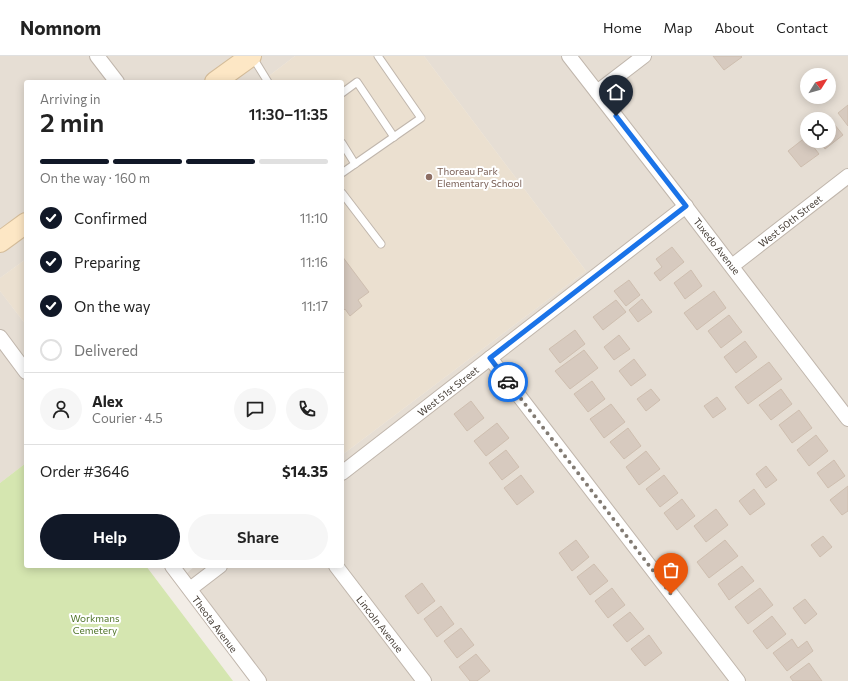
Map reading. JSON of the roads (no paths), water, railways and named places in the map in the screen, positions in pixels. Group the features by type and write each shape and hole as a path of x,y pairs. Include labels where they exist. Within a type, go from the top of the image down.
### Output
{"street":[{"path":"97,56 115,80"},
{"path":"218,80 252,56"},
{"name":"Tuxedo Avenue","path":"569,56 686,206 848,419"},
{"path":"597,92 644,56"},
{"name":"West 50th Street","path":"732,266 848,176"},
{"name":"West 51st Street","path":"344,471 686,206"},
{"path":"0,242 24,224"},
{"path":"0,338 24,369"},
{"path":"490,358 738,681"},
{"name":"Theota Avenue","path":"174,568 259,681"},
{"path":"190,589 217,568"},
{"name":"Lincoln Avenue","path":"338,568 424,681"}],"lane":[{"path":"252,56 267,80"},
{"path":"344,172 421,118 378,56"},
{"path":"344,92 357,82 394,137"},
{"path":"344,146 355,164"},
{"path":"344,196 381,244"}],"place":[{"name":"Thoreau Park Elementary School","path":"429,177"}],"park label":[{"name":"Workmans Cemetery","path":"95,624"}]}
